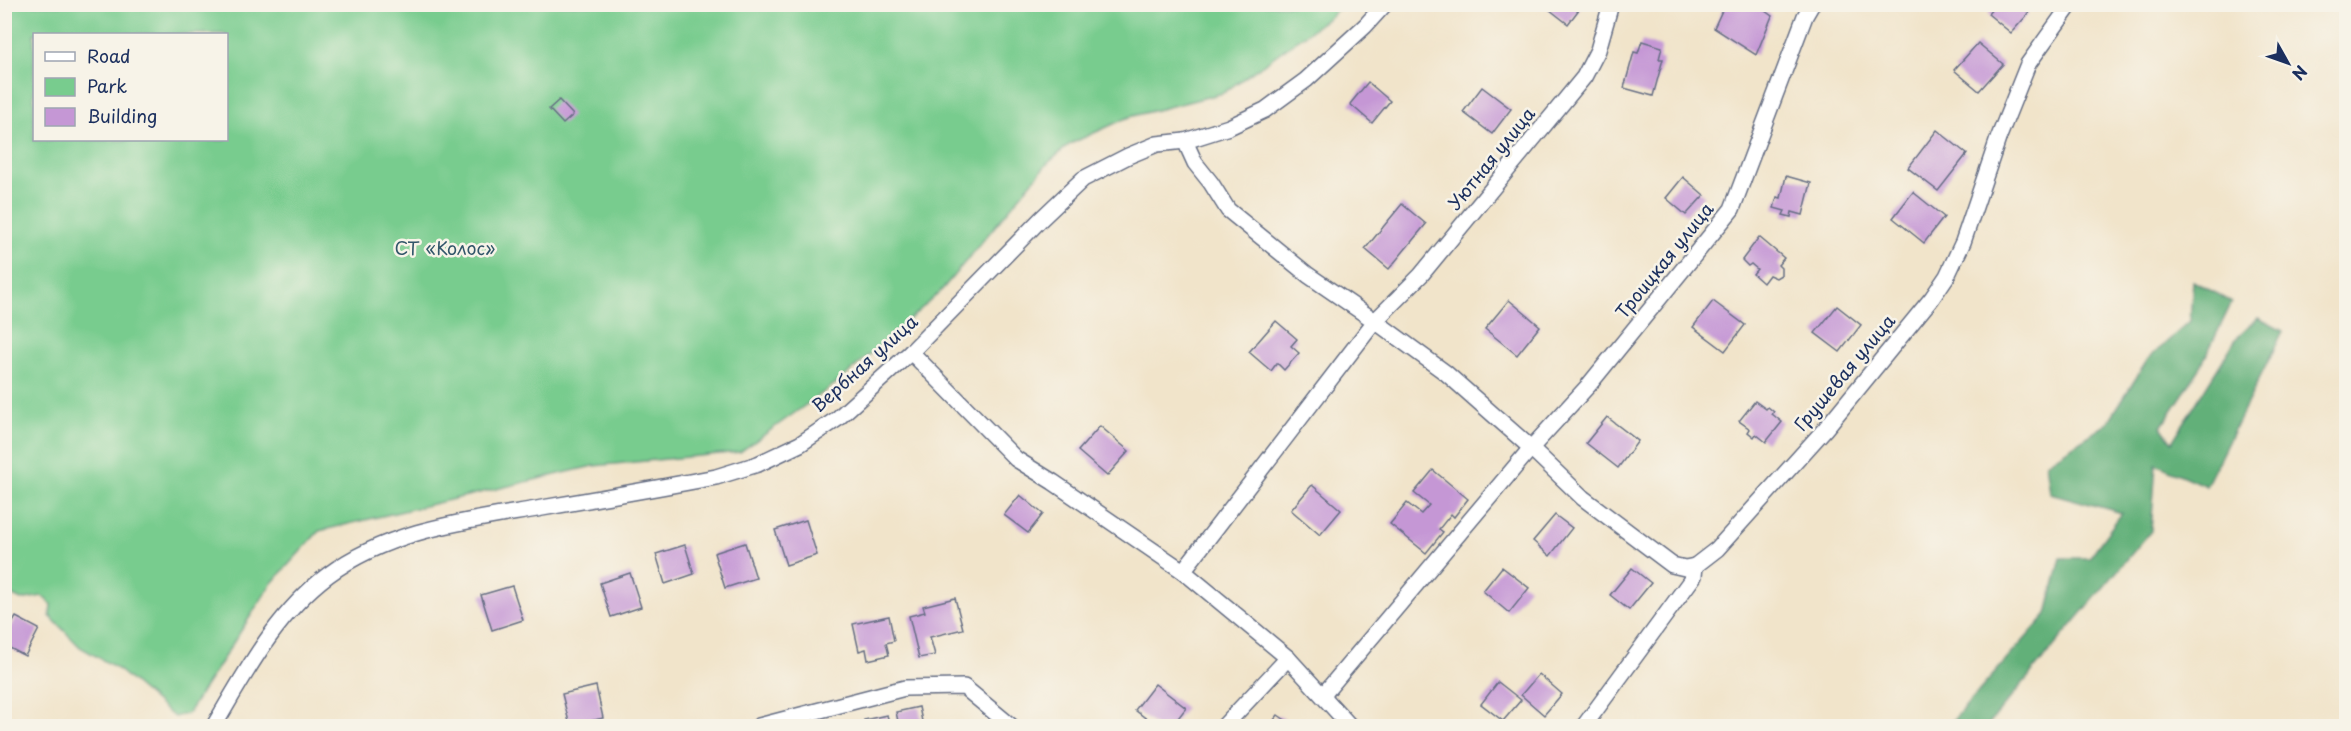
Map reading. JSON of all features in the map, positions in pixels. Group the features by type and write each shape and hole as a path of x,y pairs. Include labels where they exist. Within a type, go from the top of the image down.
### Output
{"street":[{"name":"Вербная улица","path":"214,726 258,651 290,610 326,576 354,558 388,543 439,526 716,477 758,464 800,444 837,419 911,352 1083,179 1157,144 1185,141 1229,127 1265,110 1306,80 1365,26 1385,4"},
{"name":"Уютная улица","path":"1183,571 1375,321 1421,275 1584,77 1598,50 1611,4"},
{"name":"Троицкая улица","path":"1323,695 1531,448 1588,387 1732,209 1805,16 1812,4"},
{"name":"Грушевая улица","path":"1584,726 1694,576 1695,566 1717,549 1825,429 1932,298 1947,276 1963,242 1998,139 2028,64 2071,4"},
{"path":"1185,141 1195,164 1211,183 1228,210 1308,275 1446,373 1531,448 1583,498 1672,565 1685,568 1695,566"},
{"path":"911,352 1016,459 1183,571 1288,658 1350,726"},
{"path":"1224,726 1288,658"},
{"path":"759,726 905,688 964,687 1011,726"}],"green space":[{"name":"СТ «Колос»","path":"5,5 1341,5 1331,16 1223,93 1129,117 1070,144 1047,164 940,292 842,379 740,452 593,466 319,531 271,584 188,713 174,717 115,667 80,647 50,616 51,604 42,596 21,600 5,592"},
{"path":"2193,281 2232,302 2199,370 2161,427 2172,442 2236,339 2258,318 2283,331 2206,486 2156,464 2151,531 1987,726 1948,726 2047,614 2061,558 2089,558 2122,513 2050,493 2046,463 2107,424 2148,359 2190,321"}],"building":[{"path":"1547,4 1583,4 1568,24 1545,6"},
{"path":"1725,4 1755,4 1772,16 1756,55 1714,28"},
{"path":"1996,4 2019,4 2029,13 2011,33 1988,14"},
{"path":"1642,41 1662,47 1659,59 1663,59 1653,96 1624,88 1634,52 1638,53"},
{"path":"1978,43 2003,64 1979,91 1954,70"},
{"path":"1368,82 1390,101 1372,123 1350,104"},
{"path":"1482,87 1511,109 1492,134 1463,112"},
{"path":"559,100 573,115 563,124 549,109"},
{"path":"1937,130 1967,154 1938,191 1908,168"},
{"path":"1786,176 1811,183 1803,215 1792,212 1791,217 1783,215 1785,211 1774,208 1777,197 1781,198"},
{"path":"1683,177 1704,195 1686,215 1666,198"},
{"path":"1913,192 1944,217 1924,243 1893,218"},
{"path":"1402,204 1426,224 1389,269 1365,249"},
{"path":"1759,237 1784,258 1778,265 1781,268 1781,275 1776,278 1769,275 1763,283 1753,274 1757,269 1751,264 1748,266 1742,260"},
{"path":"1509,300 1540,326 1517,355 1485,329"},
{"path":"1713,301 1745,325 1725,351 1693,327"},
{"path":"1837,306 1861,325 1840,352 1815,333"},
{"path":"1276,321 1297,339 1291,346 1299,353 1284,370 1277,363 1271,371 1249,352"},
{"path":"1755,401 1766,409 1768,407 1774,412 1772,414 1782,422 1766,442 1756,434 1754,437 1748,432 1750,429 1739,421"},
{"path":"1607,417 1638,441 1618,468 1586,443"},
{"path":"1100,426 1129,451 1107,476 1078,451"},
{"path":"1433,470 1468,499 1454,517 1451,514 1439,529 1443,532 1426,553 1390,524 1407,503 1421,514 1429,505 1414,493"},
{"path":"1312,485 1341,510 1320,535 1291,510"},
{"path":"1020,495 1043,514 1028,533 1004,515"},
{"path":"1555,515 1572,528 1550,556 1533,541"},
{"path":"806,520 817,555 786,565 775,530"},
{"path":"745,543 756,578 725,588 714,553"},
{"path":"685,545 694,574 665,584 656,554"},
{"path":"1502,567 1529,588 1509,613 1483,591"},
{"path":"1632,568 1651,583 1629,610 1610,595"},
{"path":"630,573 641,607 611,617 600,583"},
{"path":"512,586 523,620 492,630 481,595"},
{"path":"955,598 963,629 930,637 935,655 919,658 909,616 925,612 923,606"},
{"path":"889,616 894,641 886,643 889,655 868,660 866,649 859,651 853,624"},
{"path":"16,617 39,629 25,656 4,645 4,637"},
{"path":"1539,674 1562,694 1544,715 1521,695"},
{"path":"1498,682 1521,700 1503,721 1481,704"},
{"path":"1155,684 1186,708 1172,726 1156,726 1135,710"},
{"path":"596,686 603,718 570,726 562,694"},
{"path":"919,707 923,726 899,726 896,712"},
{"path":"887,715 890,726 866,726 864,720"},
{"path":"1278,715 1294,726 1269,726"}]}
